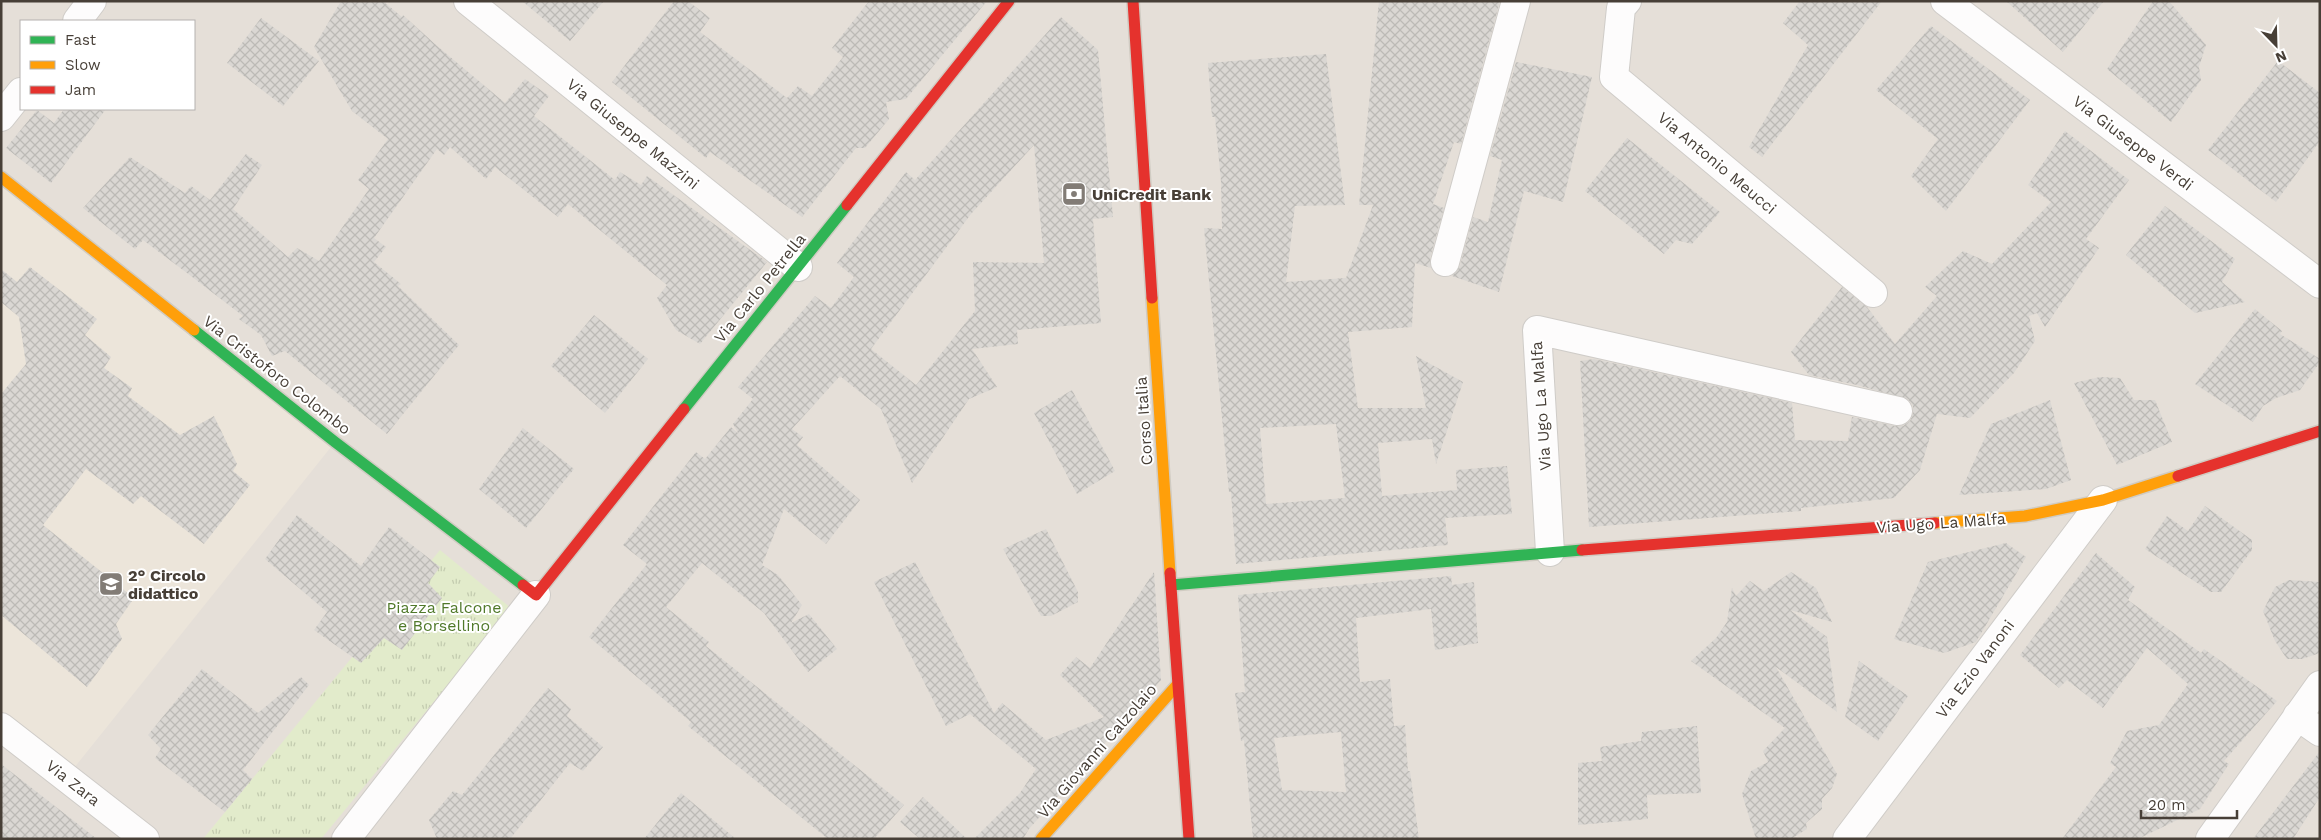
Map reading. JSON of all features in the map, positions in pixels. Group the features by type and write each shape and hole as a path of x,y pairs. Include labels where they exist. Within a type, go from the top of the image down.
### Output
{"street":[{"path":"78,20 92,1"},
{"name":"Via Giuseppe Mazzini","path":"468,1 798,267"},
{"name":"Via Carlo Petrella","path":"536,595 1009,1"},
{"name":"Corso Italia","path":"1133,1 1177,685 1189,839"},
{"path":"1444,262 1516,1"},
{"name":"Via Giuseppe Verdi","path":"1950,3 2320,284"},
{"name":"Via Antonio Meucci","path":"1620,4 1614,77 1873,292"},
{"path":"1,117 20,93"},
{"name":"Via Cristoforo Colombo","path":"1,177 335,442 536,595"},
{"name":"Via Ugo La Malfa","path":"1550,552 1536,330 1898,411"},
{"name":"Via Ugo La Malfa","path":"1171,585 1550,552 2025,516 2103,500 2320,431"},
{"name":"Via Ezio Vanoni","path":"1847,839 2103,500"},
{"path":"346,839 536,595"},
{"name":"Via Giovanni Calzolaio","path":"1041,839 1177,685"},
{"path":"2210,839 2320,685"},
{"path":"2297,716 2320,732"},
{"name":"Via Zara","path":"1,727 145,839"}],"shaded area":[{"path":"1,1 2320,1 2320,839 1,839"},
{"name":"2° Circolo didattico","path":"1,177 335,442 66,778 1,727"}],"green space":[{"name":"Piazza Falcone e Borsellino","path":"440,550 511,608 321,839 203,839"}],"building":[{"path":"341,1 383,1 402,17 403,15 505,103 525,79 549,96 534,116 615,180 620,172 641,185 647,176 767,262 700,344 676,330 657,298 667,285 568,204 558,217 495,167 486,179 450,147 444,155 437,149 374,238 386,247 374,262 401,284 398,286 459,345 387,434 285,351 272,356 261,335 239,319 243,316 143,240 135,249 83,208 130,157 185,193 191,186 210,200 246,154 262,165 233,209 288,257 297,248 319,261 369,189 358,180 388,139 352,111 314,47"},
{"path":"522,1 604,1 570,41"},
{"path":"674,1 688,1 710,18 700,32 787,98 798,86 812,96 843,57 832,48 869,1 987,1 906,99 886,102 889,119 865,148 856,148 802,217 710,152 706,158 612,82"},
{"path":"1379,1 1500,1 1461,144 1454,142 1433,204 1444,208 1430,258 1431,268 1415,263 1412,327 1348,332 1358,408 1426,408 1416,356 1463,382 1436,464 1432,439 1378,443 1382,496 1457,490 1456,470 1507,466 1512,514 1445,518 1448,545 1236,564 1231,492 1229,492 1204,228 1222,229 1221,182 1215,117 1212,117 1208,63 1326,54 1345,205 1295,206 1286,282 1346,278 1373,205 1359,205","holes":["1336,424 1345,498 1266,504 1260,428"]},
{"path":"1800,1 1882,1 1762,157 1749,147 1808,45 1783,23"},
{"path":"2006,1 2104,1 2063,52"},
{"path":"2153,1 2169,1 2206,45 2199,67 2201,80 2171,122 2107,69"},
{"path":"1061,17 1098,50 1113,217 1093,219 1101,323 1017,330 1018,344 972,349 997,387 969,399 912,483 881,409 840,376 792,429 803,437 797,445 860,500 826,544 784,509 762,565 778,575 802,605 791,623 809,614 837,649 808,672 764,613 702,563 666,607 709,642 706,646 904,805 874,839 828,839 688,726 691,722 589,637 647,564 623,545 696,452 705,459 731,427 738,433 733,424 753,399 738,387 815,296 831,308 854,277 837,263 906,172 915,180","holes":["1034,145 1044,263 973,262 975,311 916,385 871,349 971,214"]},
{"path":"261,18 319,61 283,106 227,63"},
{"path":"1931,26 2030,100 1946,211 1911,176 1938,139 1876,90"},
{"path":"2278,61 2320,93 2320,141 2276,202 2208,150"},
{"path":"1516,62 1592,77 1563,202 1524,191 1499,292 1452,276 1460,266 1473,217 1488,222 1502,160 1490,156"},
{"path":"37,110 54,123 63,110 105,110 51,183 6,148"},
{"path":"2065,131 2129,180 2086,239 2099,248 2045,327 2037,313 2029,316 2035,341 2014,373 1970,418 1937,414 1920,470 1894,498 1801,508 1801,511 1589,527 1580,361 1594,359 1792,403 1795,440 1848,441 1852,417 1903,426 1910,421 1913,414 1913,406 1908,399 1857,385 1809,375 1791,352 1842,287 1867,307 1895,344 1937,296 1925,287 1963,251 1992,264 2051,202 2028,185"},
{"path":"1627,138 1720,212 1692,244 1676,240 1664,254 1585,191"},
{"path":"2165,206 2235,259 2222,282 2245,302 2195,313 2126,255"},
{"path":"30,267 97,319 85,335 111,357 104,368 132,388 128,396 180,435 214,416 237,464 233,471 250,485 204,544 141,496 133,504 86,469 43,525 134,598 116,624 122,639 87,687 1,615 1,394 26,364 19,317 1,302 1,269 17,282"},
{"path":"2255,309 2282,331 2280,334 2320,359 2320,362 2300,390 2276,398 2263,406 2253,422 2195,384"},
{"path":"594,315 648,359 605,413 551,366"},
{"path":"2100,377 2120,378 2134,400 2155,400 2172,442 2117,465 2074,383"},
{"path":"1072,390 1115,471 1077,494 1034,413"},
{"path":"2050,400 2071,480 2046,489 1959,495 1991,424"},
{"path":"523,428 574,469 526,528 479,489"},
{"path":"2205,506 2252,540 2252,550 2221,592 2211,592 2145,549 2167,516 2188,531"},
{"path":"297,515 361,566 389,527 440,567 428,583 442,598 402,650 384,638 361,663 314,630 327,612 265,559"},
{"path":"1046,529 1078,592 1078,602 1051,616 1041,616 1003,549"},
{"path":"2006,543 2026,557 1976,642 1944,653 1894,639 1928,562"},
{"path":"2096,553 2135,587 2128,600 2201,653 2204,649 2277,701 2224,761 2229,764 2200,809 2138,839 2062,839 2116,767 2110,763 2127,731 2159,725 2188,684 2147,648 2103,708 2067,680 2059,688 2020,655"},
{"path":"915,562 994,713 1002,703 1046,740 1104,717 1060,675 1076,657 1090,668 1154,572 1161,680 1029,829 1023,839 974,839 1020,793 1036,769 970,714 946,726 874,582"},
{"path":"1791,572 1816,588 1832,622 1790,610 1827,637 1837,712 1776,667 1837,774 1832,788 1822,799 1822,809 1806,823 1807,829 1791,839 1756,839 1742,794 1751,771 1768,762 1763,751 1785,728 1691,661 1716,638 1727,622 1732,588 1736,596 1750,581 1764,591"},
{"path":"1451,576 1452,585 1474,582 1478,643 1435,650 1431,609 1356,618 1360,682 1390,679 1394,726 1405,725 1408,771 1410,771 1419,839 1253,839 1244,740 1241,741 1235,693 1245,692 1238,595","holes":["1341,732 1346,792 1282,790 1274,738"]},
{"path":"2289,580 2320,582 2320,653 2302,659 2287,659 2275,641 2263,611 2275,587"},
{"path":"1859,661 1908,696 1878,741 1845,717"},
{"path":"202,669 258,713 301,677 309,685 243,770 252,779 225,812 155,758 161,749 148,735"},
{"path":"548,688 571,709 567,716 603,747 583,771 570,763 510,839 437,839 429,820 453,791 462,795"},
{"path":"1697,726 1701,793 1647,795 1648,819 1578,825 1578,763 1602,761 1600,747 1641,741 1642,732"},
{"path":"2320,751 2320,797 2293,839 2253,839"},
{"path":"1,764 97,839 1,839"},
{"path":"681,793 736,839 644,839"},
{"path":"923,797 967,839 920,839 900,822"}],"traffic: fast":[{"path":"684,409 847,205"},
{"path":"194,330 335,442 523,585"},
{"path":"1171,585 1582,550"}],"traffic: slow":[{"path":"1,177 194,330"},
{"path":"1152,298 1170,573"},
{"path":"1935,523 2025,516 2103,500 2178,476"},
{"path":"1041,839 1177,685"}],"traffic: jam":[{"path":"847,205 1009,1"},
{"path":"1133,1 1152,298"},
{"path":"523,585 536,595 684,409"},
{"path":"2178,476 2320,431"},
{"path":"1582,550 1935,523"},
{"path":"1170,573 1189,839"}],"place":[{"name":"UniCredit Bank","path":"1074,194"},
{"name":"2° Circolo didattico","path":"111,584"}]}
